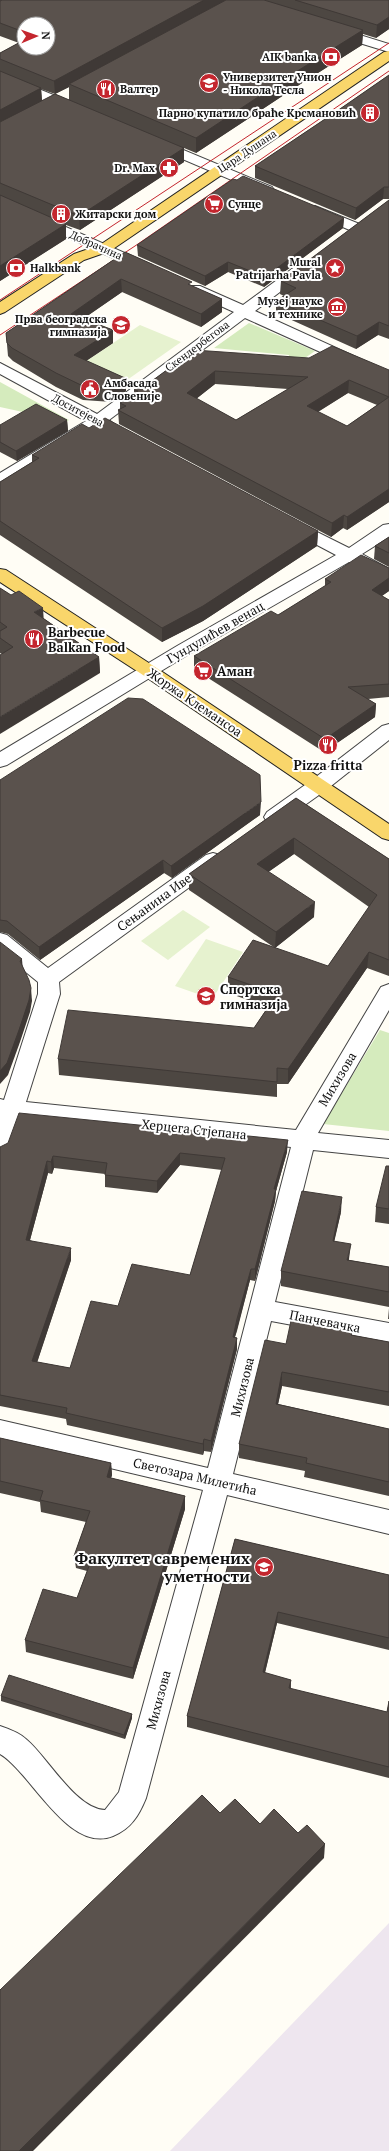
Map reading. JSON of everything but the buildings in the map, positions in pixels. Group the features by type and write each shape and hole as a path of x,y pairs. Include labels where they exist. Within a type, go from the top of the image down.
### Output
{"main road":[{"name":"Цара Душана","path":"0,309 80,257 105,248 389,55"},
{"name":"Цара Душана","path":"0,323 93,262 105,248"},
{"name":"Жоржа Клемансоа","path":"0,574 149,671 389,832"}],"street":[{"path":"322,28 389,48"},
{"path":"0,78 87,114"},
{"path":"42,108 70,94"},
{"path":"145,138 277,194"},
{"name":"Добрачина","path":"0,202 162,274"},
{"path":"299,203 356,228"},
{"name":"Скендербегова","path":"0,480 98,421 314,259"},
{"path":"182,284 389,378"},
{"name":"Доситејева","path":"0,368 120,432"},
{"path":"274,515 389,576"},
{"name":"Гундулићев венац","path":"0,761 149,671 349,555 389,529"},
{"path":"255,830 319,785 389,730"},
{"name":"Сењанина Иве","path":"48,979 230,848"},
{"path":"0,940 48,979 49,994 6,1108 0,1149"},
{"name":"Михизова","path":"0,1739 16,1748 68,1806 81,1817 96,1825 109,1824 121,1814 132,1798 218,1481 304,1141 308,1129 389,992"},
{"name":"Херцега Стјепана","path":"6,1108 389,1149"},
{"name":"Панчевачка","path":"261,1309 389,1333"},
{"name":"Светозара Милетића","path":"0,1431 389,1522"}],"shaded area":[{"path":"389,1923 389,2151 170,2151"}],"green space":[{"path":"249,323 315,351 302,360 289,361 289,355 214,348"},
{"path":"140,325 181,342 127,380 85,362"},
{"path":"0,382 69,420 61,425 32,414 0,407"},
{"path":"183,910 210,927 168,960 141,941"},
{"path":"206,939 243,952 212,999 175,986"},
{"path":"380,1030 389,1033 389,1131 323,1124"}],"tram line":[{"path":"0,300 389,43"},
{"path":"0,335 135,246 389,71"}],"place":[{"name":"AIK banka","path":"331,57"},
{"name":"Универзитет Унион - Никола Тесла","path":"209,83"},
{"name":"Валтер","path":"106,89"},
{"name":"Парно купатило браће Крсмановић","path":"370,113"},
{"name":"Dr. Max","path":"169,168"},
{"name":"Сунце","path":"214,204"},
{"name":"Житарски дом","path":"61,214"},
{"name":"Halkbank","path":"16,268"},
{"name":"Mural Patrijarha Pavla","path":"335,268"},
{"name":"Музеј науке и технике","path":"337,307"},
{"name":"Прва београдска гимназија","path":"121,325"},
{"name":"Амбасада Словеније","path":"90,389"},
{"name":"Barbecue Balkan Food","path":"34,639"},
{"name":"Аман","path":"203,671"},
{"name":"Pizza fritta","path":"328,745"},
{"name":"Спортска гимназија","path":"206,996"},
{"name":"Факултет савремених уметности","path":"264,1567"}]}
